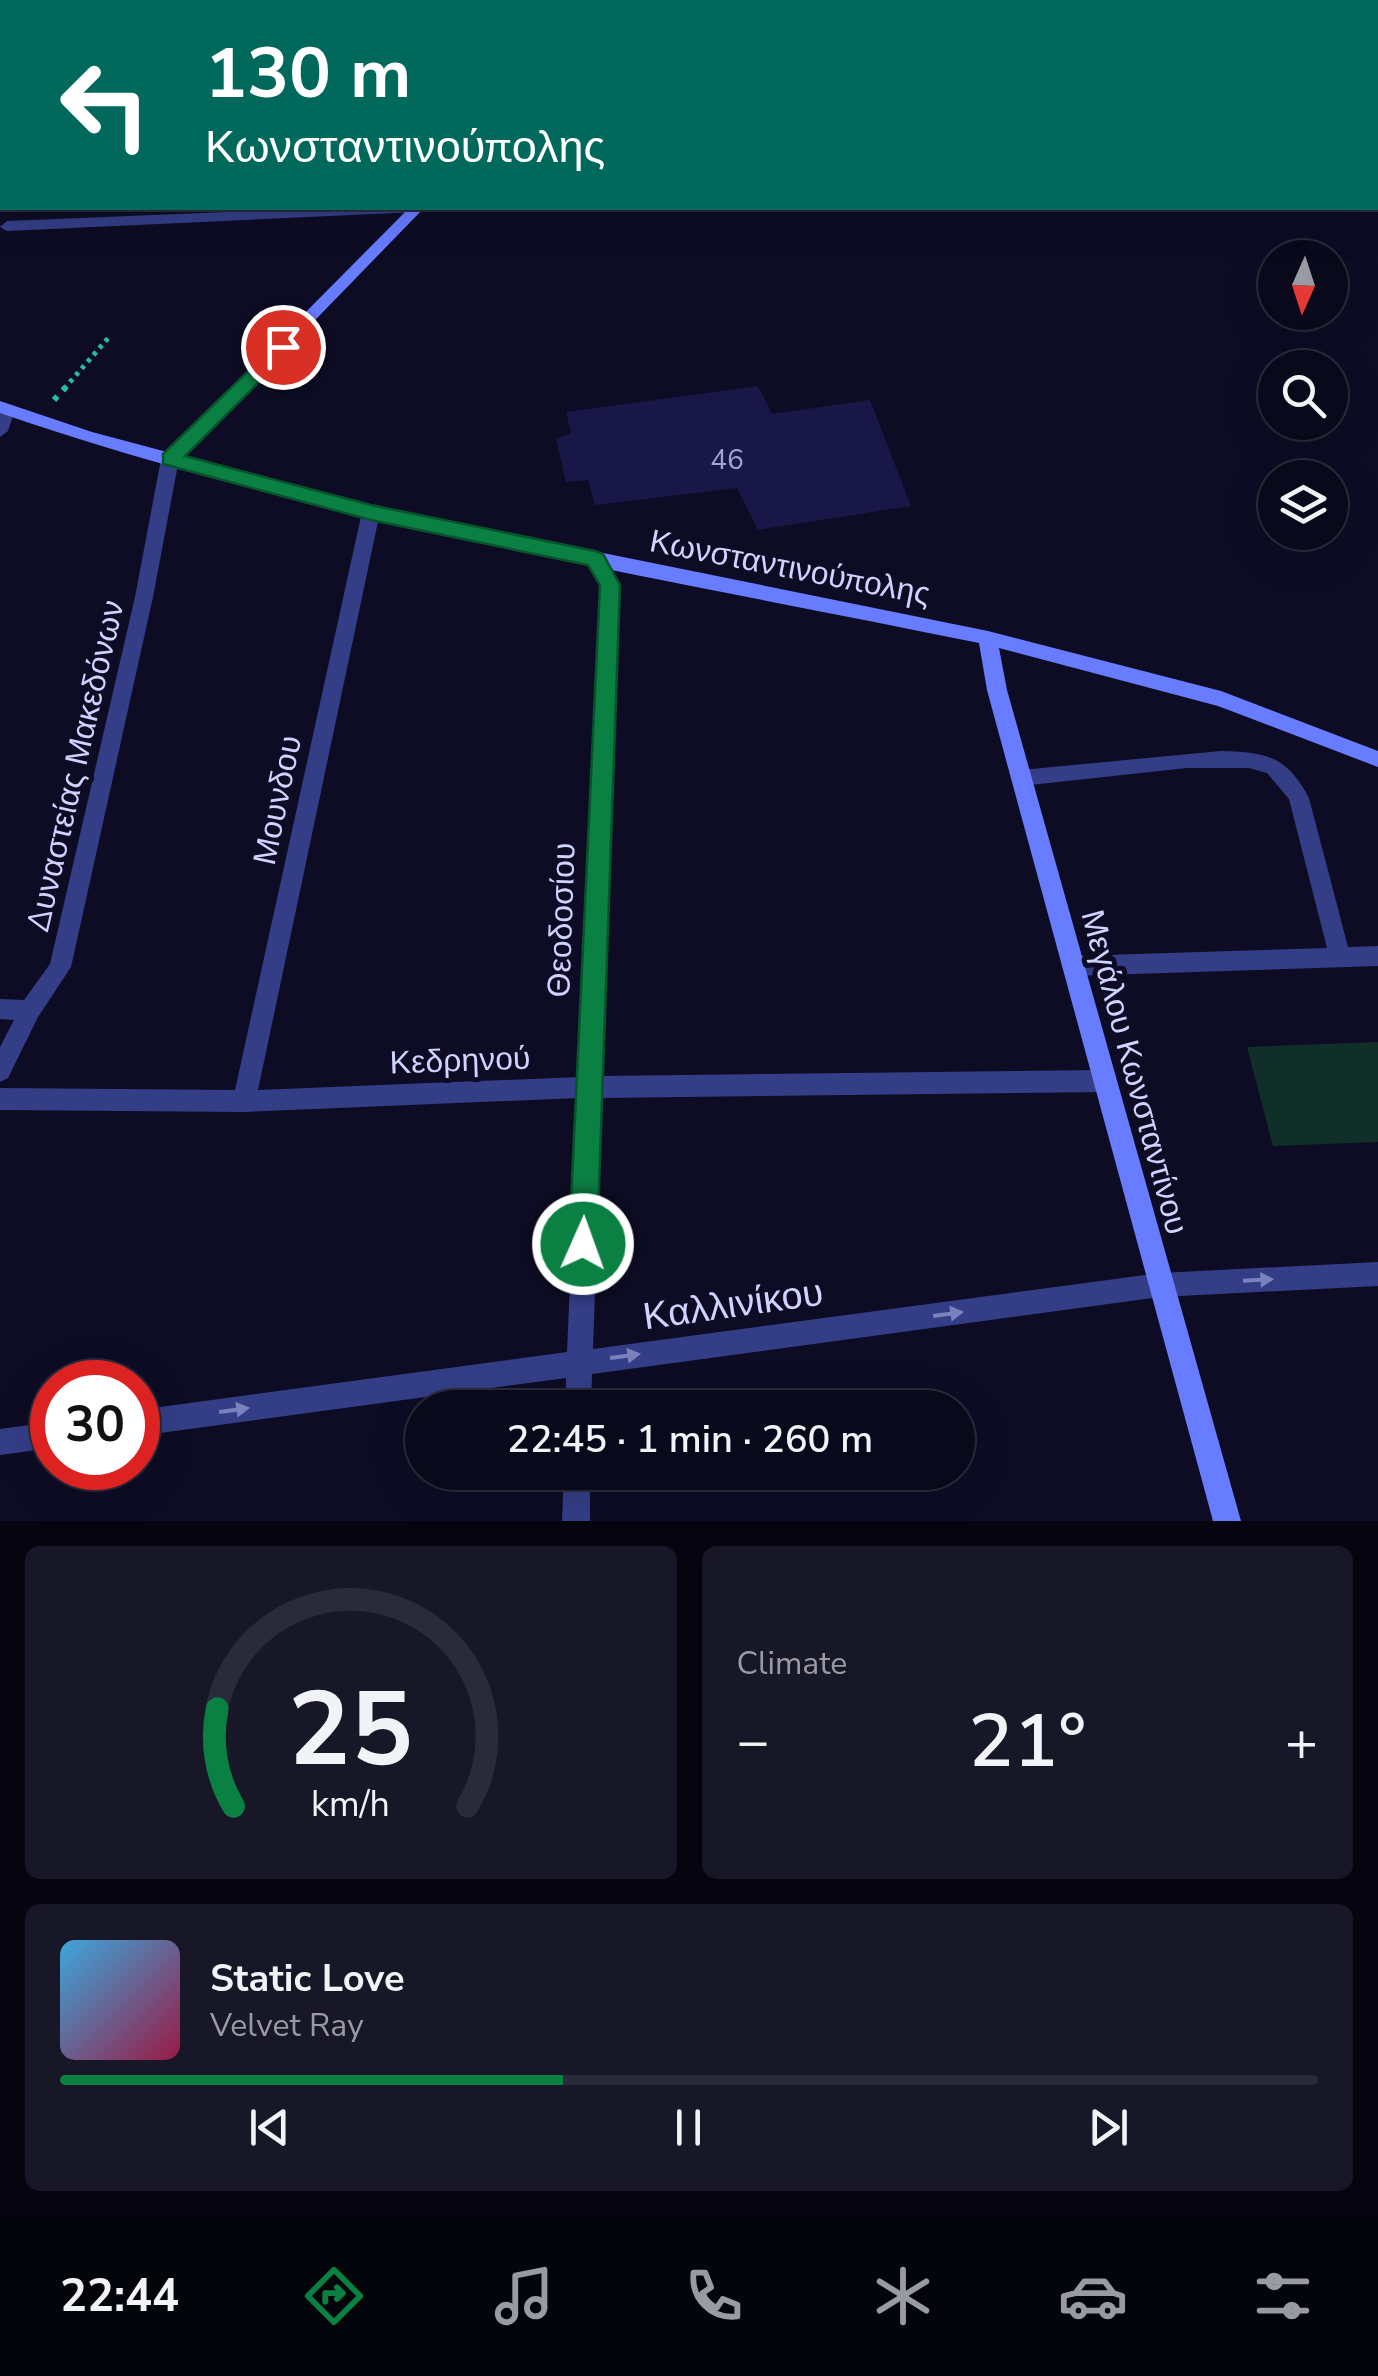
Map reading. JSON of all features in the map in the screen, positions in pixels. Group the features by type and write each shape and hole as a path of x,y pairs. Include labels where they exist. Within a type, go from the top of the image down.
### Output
{"street":[{"path":"3,231 17,210"},
{"path":"3,231 381,210"},
{"path":"170,459 415,210"},
{"path":"0,431 4,408"},
{"name":"Κωνσταντινούπολης","path":"4,408 170,459 371,512 988,638 1221,699 1378,759"},
{"name":"Δυναστείας Μακεδόνων","path":"0,1071 30,1010 60,967 144,597 170,459"},
{"name":"Μουνδου","path":"244,1101 371,512"},
{"name":"Θεοδοσίου","path":"578,1390 610,585 595,559"},
{"name":"Μεγάλου Κωνσταντίνου","path":"988,638 993,674 1021,778 1226,1521"},
{"path":"1021,778 1226,757 1270,764 1288,779 1304,812 1340,958"},
{"path":"1072,966 1378,956"},
{"path":"0,1009 30,1010"},
{"name":"Κεδρηνού","path":"0,1099 244,1101 589,1087 1104,1081"},
{"name":"Καλλινίκου","path":"160,1420 1160,1285 1378,1274"},
{"path":"0,1442 30,1438"},
{"path":"576,1521 577,1490"}],"path":[{"path":"39,421 110,336"}],"green space":[{"path":"1378,1042 1378,1142 1273,1146 1247,1047"}],"building":[{"path":"758,386 772,414 870,400 911,506 758,530 737,488 595,505 588,480 566,482 556,439 571,433 566,412"}],"route":[{"path":"283,347 170,459 371,512 595,559 610,585 583,1244"}]}
